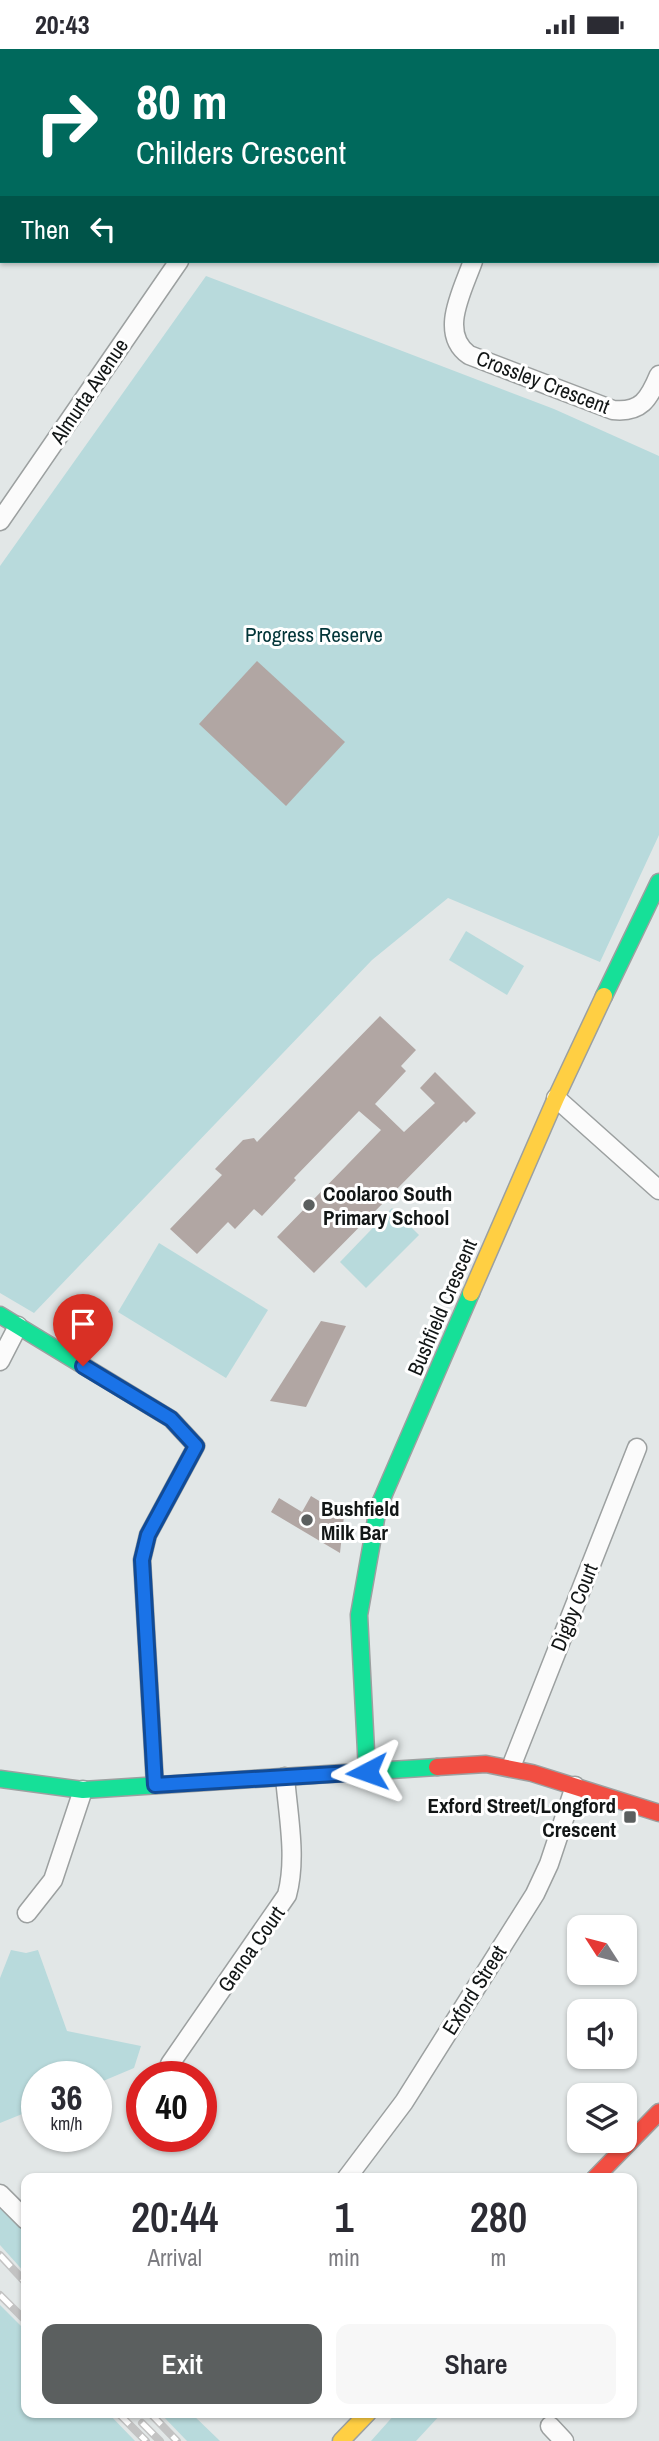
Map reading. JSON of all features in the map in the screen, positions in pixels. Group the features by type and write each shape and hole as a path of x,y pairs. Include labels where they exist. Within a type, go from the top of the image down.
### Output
{"street":[{"name":"Almurta Avenue","path":"0,521 178,263"},
{"name":"Crossley Crescent","path":"472,263 453,323 456,343 469,355 613,410 630,410 645,401 659,375"},
{"name":"Bushfield Crescent","path":"367,1772 359,1615 378,1508 556,1098 659,882"},
{"path":"556,1098 659,1189"},
{"path":"0,1315 171,1419 196,1446 148,1535 142,1560 155,1785"},
{"path":"0,1361 18,1326"},
{"name":"Digby Court","path":"511,1767 637,1448"},
{"path":"0,1779 83,1790 468,1764 511,1767 659,1813"},
{"name":"Genoa Court","path":"172,2061 288,1895 292,1879 292,1859 285,1777"},
{"name":"Exford Street","path":"351,2173 404,2102 535,1894 549,1864 575,1786"},
{"path":"27,1913 53,1880 83,1790"},
{"path":"600,2173 659,2112"},
{"path":"0,2194 21,2215"},
{"path":"341,2441 363,2418"},
{"path":"550,2427 564,2441"}],"green space":[{"name":"Progress Reserve","path":"206,276 554,409 659,456 659,835 600,962 448,898 372,960 34,1313 0,1293 0,566"},
{"path":"466,931 524,966 507,995 449,960"},
{"path":"392,1208 419,1235 366,1288 340,1262"},
{"path":"159,1243 268,1310 226,1378 118,1312"},
{"path":"11,1950 26,1953 38,1950 67,2031 141,2046 136,2061 126,2061 126,2071 112,2077 112,2061 21,2061 21,2114 0,2123 0,1978"},
{"path":"0,2207 21,2228 21,2268 0,2245"},
{"path":"0,2305 21,2326 21,2418 113,2418 135,2441 0,2441"},
{"path":"165,2418 196,2418 220,2441 187,2441"},
{"path":"392,2418 437,2418 416,2441 371,2441"}],"building":[{"path":"257,661 345,742 286,806 199,724"},
{"path":"380,1016 416,1050 401,1066 406,1071 375,1104 404,1132 435,1103 420,1088 435,1072 476,1113 466,1123 464,1121 314,1273 277,1237 381,1130 359,1111 294,1178 296,1180 262,1216 254,1209 235,1229 228,1222 197,1254 170,1229 222,1175 215,1169 243,1140 254,1138 257,1142"},
{"path":"321,1321 346,1326 306,1407 270,1401"},
{"name":"Bushfield Milk Bar","path":"311,1496 344,1516 340,1553 271,1512 279,1498 302,1512"}],"railway":[{"path":"0,2255 21,2278"},
{"path":"0,2295 21,2316"},
{"path":"123,2418 146,2441"},
{"path":"155,2418 177,2441"},
{"path":"142,2423 160,2441"}],"traffic: fast":[{"path":"604,996 659,882"},
{"path":"367,1771 359,1615 378,1508 471,1293"},
{"path":"0,1315 171,1419 196,1446 148,1535 142,1560 155,1785"},
{"path":"0,1779 83,1790 437,1767"}],"traffic: slow":[{"path":"471,1293 556,1098 604,996"},
{"path":"341,2441 363,2418"}],"traffic: jam":[{"path":"437,1767 486,1764 532,1773 659,1813"},
{"path":"600,2173 659,2112"}],"place":[{"name":"Coolaroo South Primary School","path":"309,1205"},
{"name":"Bushfield Milk Bar","path":"307,1520"},
{"name":"Exford Street/Longford Crescent","path":"630,1817"}],"route":[{"path":"83,1366 171,1419 196,1446 148,1535 142,1560 155,1785 367,1772"}]}
